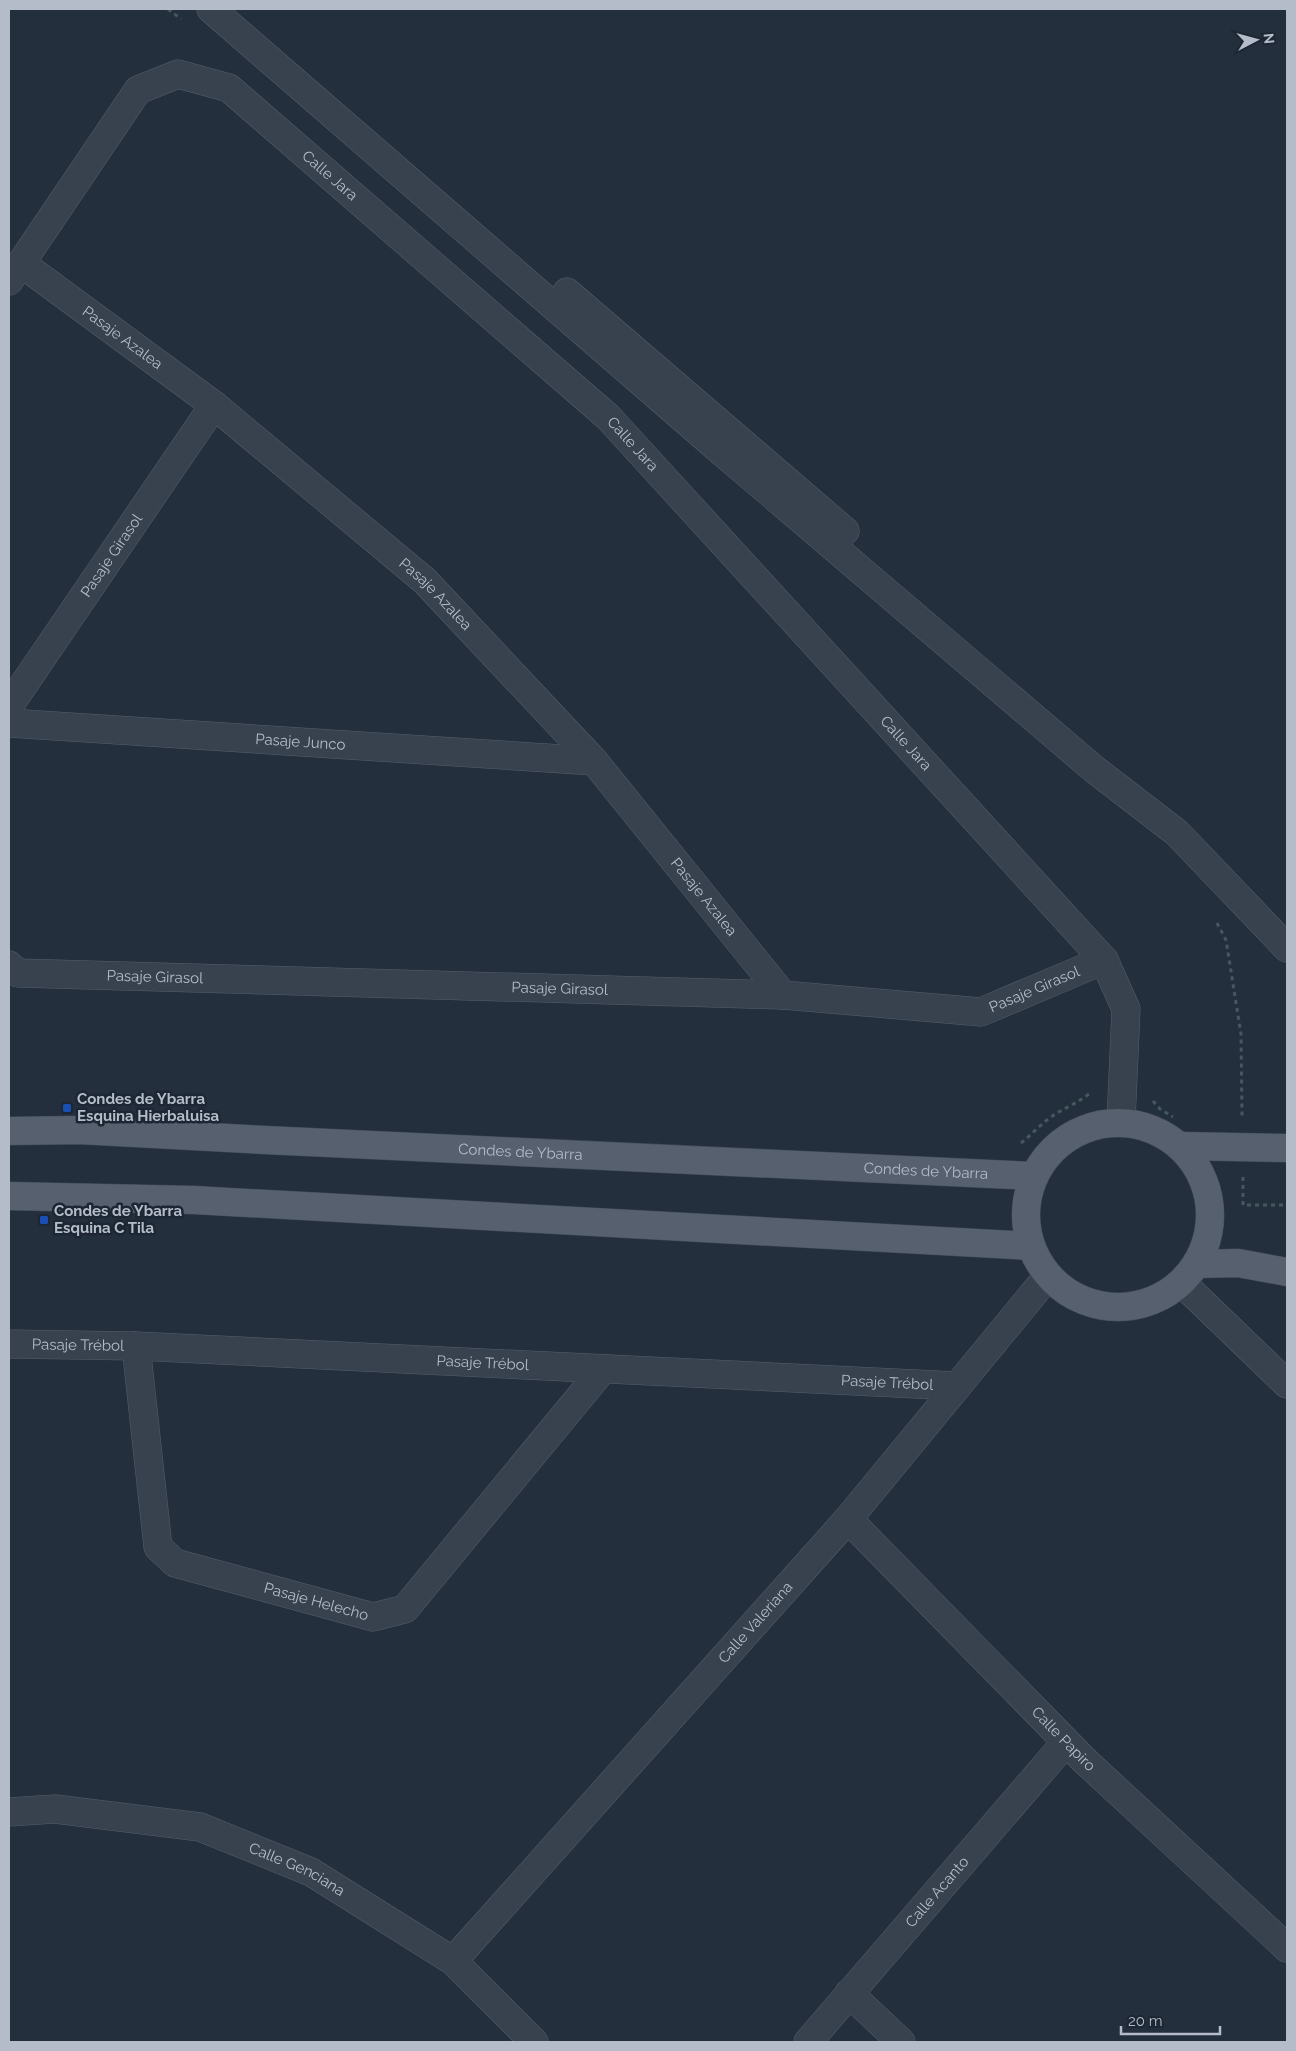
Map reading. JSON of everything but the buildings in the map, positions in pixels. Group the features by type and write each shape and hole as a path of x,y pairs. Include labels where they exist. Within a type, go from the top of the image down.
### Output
{"main road":[{"path":"1189,1274 1209,1231 1210,1203 1202,1176 1182,1146 1146,1126 1121,1122 1094,1124 1069,1136 1048,1153 1033,1176 1026,1199 1025,1222 1030,1246 1038,1262 1048,1276 1071,1296 1098,1306 1128,1308 1157,1300 1189,1274 1238,1262 1287,1272"},
{"name":"Condes de Ybarra","path":"9,1131 79,1130 1033,1176"},
{"path":"1182,1146 1287,1148"},
{"path":"9,1196 194,1200 1030,1246"}],"street":[{"path":"211,9 715,446 1087,762 1177,833 1287,948"},
{"path":"238,9 1186,824 1287,927"},
{"name":"Calle Jara","path":"15,272 138,90 178,74 230,88 608,417 1104,960 1126,1010 1121,1122"},
{"name":"Pasaje Azalea","path":"15,272 214,405 425,581 594,761 783,995"},
{"name":"Pasaje Girasol","path":"9,706 214,405"},
{"name":"Pasaje Junco","path":"9,723 594,761"},
{"name":"Pasaje Girasol","path":"9,965 18,973 783,995 981,1012 1104,960"},
{"path":"1189,1274 1287,1384"},
{"name":"Calle Valeriana","path":"453,1961 848,1519 1048,1276"},
{"name":"Pasaje Trébol","path":"9,1344 136,1346 957,1386"},
{"name":"Pasaje Helecho","path":"136,1346 158,1547 174,1563 373,1617 405,1610 603,1368"},
{"name":"Calle Papiro","path":"848,1519 1066,1742 1287,1948"},
{"name":"Calle Acanto","path":"808,2042 1066,1742"},
{"name":"Calle Genciana","path":"9,1812 54,1809 200,1827 311,1872 453,1961 534,2042"},
{"path":"849,1994 901,2042"}],"path":[{"path":"1244,1147 1243,1206 1287,1205"}],"place":[{"name":"Condes de Ybarra Esquina Hierbaluisa","path":"67,1108"},
{"name":"Condes de Ybarra Esquina C Tila","path":"44,1220"}]}
